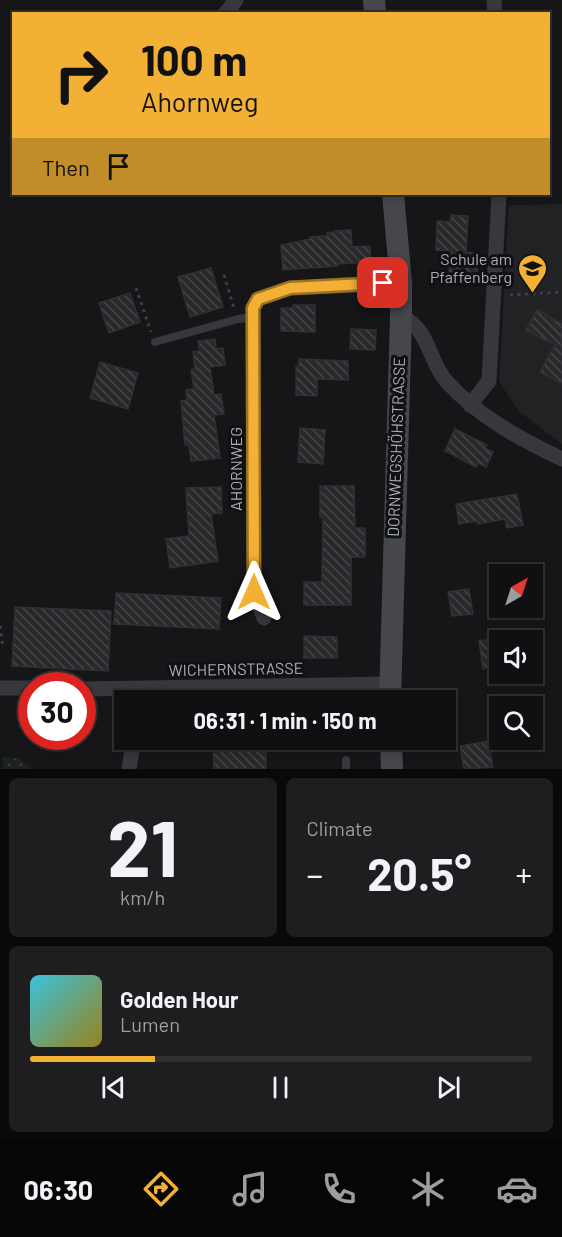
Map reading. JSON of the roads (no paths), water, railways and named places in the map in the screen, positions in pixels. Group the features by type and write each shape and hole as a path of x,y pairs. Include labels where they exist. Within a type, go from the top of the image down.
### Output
{"street":[{"path":"227,12 236,0"},
{"name":"DORNWEGSHÖHSTRASSE","path":"390,690 401,316 393,195"},
{"path":"470,405 489,381 499,195"},
{"path":"245,318 258,299 290,288 400,284"},
{"path":"401,316 417,326 445,380 470,405 532,445 562,459"},
{"name":"AHORNWEG","path":"245,318 254,592 264,618"},
{"path":"0,688 18,688"},
{"name":"WICHERNSTRASSE","path":"96,690 114,691"},
{"path":"129,769 132,750"},
{"path":"391,750 392,769"}],"lane":[{"path":"155,342 245,318"},
{"path":"346,760 346,769"}],"place":[{"name":"Schule am Pfaffenberg","path":"533,294"}]}
